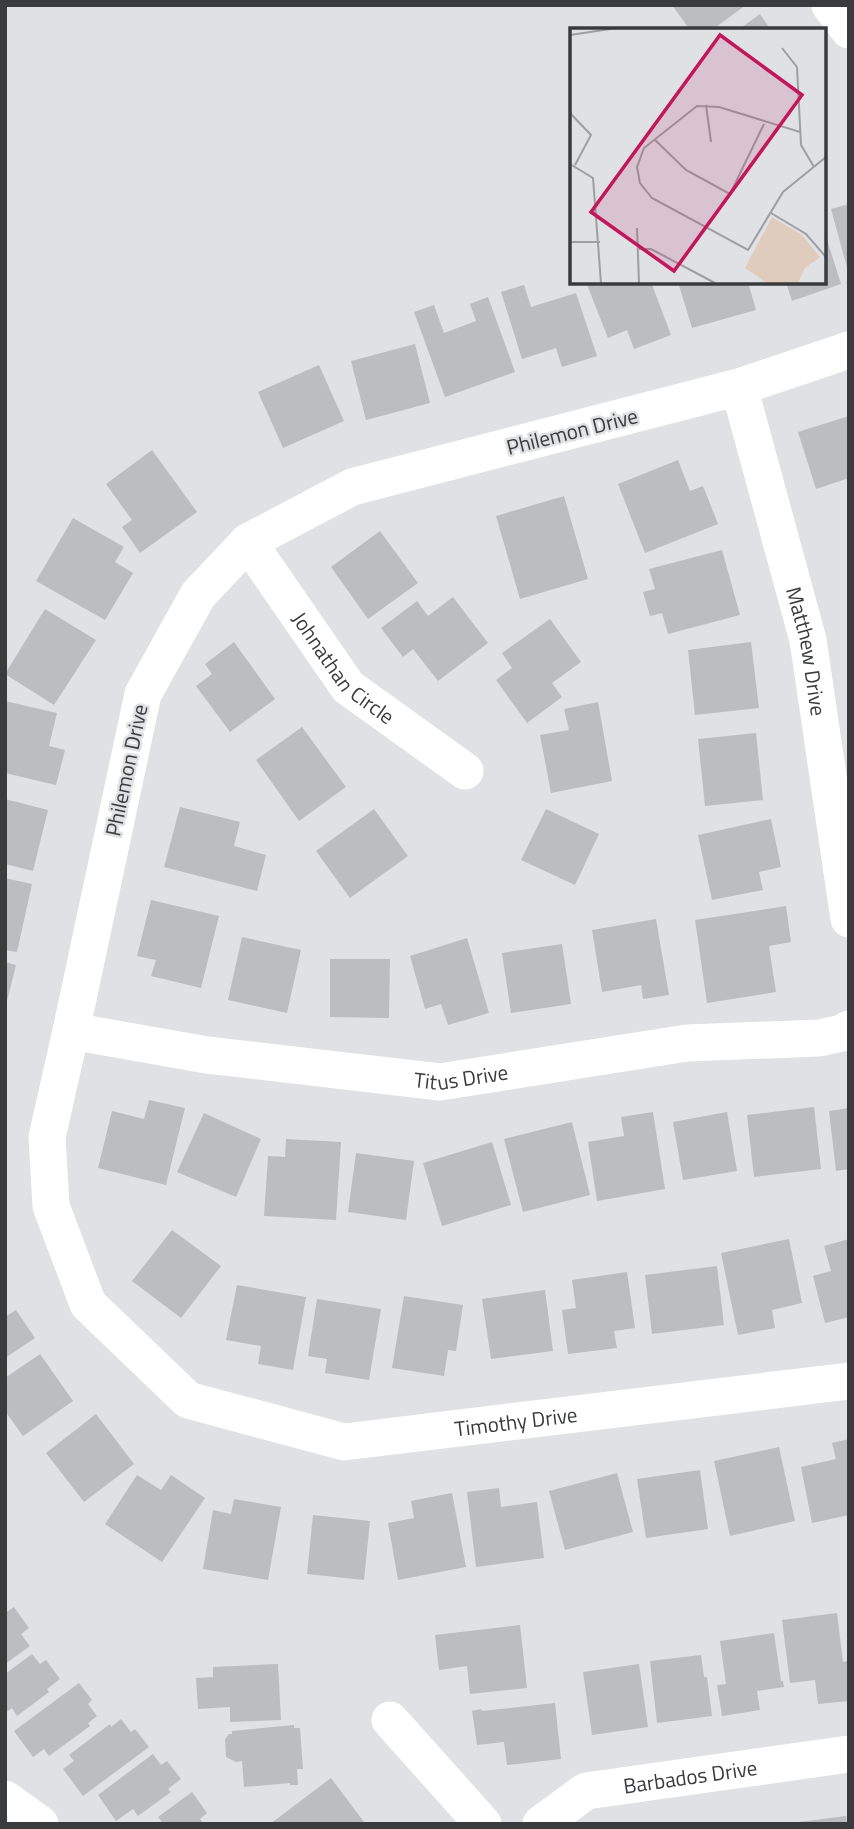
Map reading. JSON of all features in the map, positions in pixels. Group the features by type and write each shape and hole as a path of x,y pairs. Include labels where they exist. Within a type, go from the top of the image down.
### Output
{"street":[{"path":"830,5 849,30"},
{"name":"Philemon Drive","path":"188,1400 88,1304 51,1206 47,1137 143,694 198,595 247,542 352,487 739,387 849,350"},
{"name":"Matthew Drive","path":"739,387 808,640 849,919"},
{"name":"Johnathan Circle","path":"247,542 348,687 465,771"},
{"name":"Titus Drive","path":"71,1031 207,1055 440,1082 687,1043 819,1038 849,1029"},
{"name":"Timothy Drive","path":"188,1400 344,1442 849,1381"},
{"path":"390,1720 483,1824"},
{"name":"Barbados Drive","path":"541,1824 586,1791 849,1754"},
{"path":"5,1799 40,1824"}],"building":[{"path":"672,5 746,5 715,28 689,28"},
{"path":"760,14 770,28 741,28"},
{"path":"849,204 849,271 848,271 831,209"},
{"path":"826,236 841,284 792,301 787,284 826,284"},
{"path":"587,284 652,284 671,335 634,349 627,330 608,338"},
{"path":"679,284 749,284 756,310 692,328"},
{"path":"524,285 531,307 576,293 597,356 562,367 556,348 522,359 501,292"},
{"path":"488,297 515,372 445,397 414,312 434,305 444,333 476,321 470,304"},
{"path":"415,344 430,403 366,420 351,361"},
{"path":"319,365 344,421 283,448 258,392"},
{"path":"849,416 849,478 816,489 798,432"},
{"path":"152,450 197,512 140,553 122,527 132,520 106,484"},
{"path":"678,460 690,491 703,486 718,524 645,553 618,484"},
{"path":"564,496 588,579 520,599 496,516"},
{"path":"73,518 124,547 115,562 133,573 105,620 36,581"},
{"path":"380,531 418,583 368,619 331,567"},
{"path":"722,550 740,615 668,634 662,613 650,616 643,592 655,589 649,569"},
{"path":"453,597 488,643 438,681 413,649 403,657 381,628 417,601 428,616"},
{"path":"45,609 96,640 54,705 5,674"},
{"path":"550,619 581,662 552,683 562,697 527,723 496,680 512,668 502,653"},
{"path":"234,642 275,699 230,732 196,686 212,674 205,664"},
{"path":"751,642 759,708 695,715 688,650"},
{"path":"5,701 57,713 49,746 65,750 56,785 5,773"},
{"path":"598,702 612,781 551,793 540,735 569,730 564,709"},
{"path":"302,727 346,787 299,821 256,760"},
{"path":"756,733 763,800 705,806 698,739"},
{"path":"5,799 48,810 33,871 5,864"},
{"path":"180,807 240,822 234,846 266,855 257,891 164,867"},
{"path":"374,809 408,856 350,898 316,851"},
{"path":"546,809 599,834 575,885 521,860"},
{"path":"771,819 781,867 759,872 763,890 712,900 698,835"},
{"path":"5,878 32,884 17,952 5,950"},
{"path":"151,900 219,916 201,988 151,976 156,960 137,956"},
{"path":"786,906 791,942 769,946 776,992 707,1003 695,920"},
{"path":"656,919 669,995 643,999 641,985 602,992 592,930"},
{"path":"242,937 301,950 287,1013 228,1000"},
{"path":"467,938 489,1013 448,1025 441,1004 425,1009 410,956"},
{"path":"562,944 571,1004 511,1013 502,953"},
{"path":"330,959 390,959 389,1018 330,1017"},
{"path":"5,962 16,965 6,1005 5,1005"},
{"path":"149,1100 185,1108 166,1185 98,1168 112,1111 144,1119"},
{"path":"814,1107 821,1169 754,1177 747,1115"},
{"path":"849,1108 849,1169 836,1171 829,1111"},
{"path":"653,1112 665,1189 597,1201 588,1142 624,1136 621,1117"},
{"path":"727,1112 737,1171 683,1180 673,1122"},
{"path":"204,1113 261,1139 236,1197 177,1172"},
{"path":"572,1122 590,1195 523,1212 504,1139"},
{"path":"286,1139 341,1142 336,1220 264,1216 268,1156 285,1157"},
{"path":"492,1142 511,1205 442,1226 423,1163"},
{"path":"356,1153 414,1161 406,1220 348,1212"},
{"path":"172,1230 221,1266 181,1318 132,1281"},
{"path":"789,1239 802,1303 772,1310 775,1328 738,1335 721,1253"},
{"path":"849,1239 849,1317 825,1323 813,1276 831,1271 824,1246"},
{"path":"717,1266 724,1325 652,1334 645,1275"},
{"path":"627,1272 635,1328 614,1331 617,1348 568,1354 562,1310 576,1308 572,1280"},
{"path":"237,1285 306,1297 293,1370 258,1364 261,1346 226,1340"},
{"path":"545,1290 553,1351 491,1359 482,1299"},
{"path":"404,1296 463,1305 456,1351 448,1350 444,1376 392,1368"},
{"path":"317,1299 381,1309 369,1380 325,1373 327,1359 308,1356"},
{"path":"16,1310 35,1338 5,1358 5,1317"},
{"path":"40,1354 73,1401 23,1436 5,1411 5,1378"},
{"path":"96,1414 134,1464 84,1502 46,1453"},
{"path":"849,1439 849,1515 812,1523 801,1467 836,1459 832,1443"},
{"path":"779,1447 795,1521 730,1536 714,1461"},
{"path":"700,1470 708,1529 646,1538 637,1479"},
{"path":"617,1473 633,1532 565,1550 549,1491"},
{"path":"137,1475 161,1490 171,1475 205,1498 162,1562 105,1524"},
{"path":"499,1488 501,1507 537,1502 544,1558 476,1567 467,1492"},
{"path":"452,1493 466,1567 398,1580 388,1523 414,1518 411,1501"},
{"path":"234,1499 281,1507 268,1580 203,1569 213,1510 231,1514"},
{"path":"313,1515 370,1521 364,1580 307,1574"},
{"path":"14,1607 29,1628 21,1634 30,1646 5,1664 5,1613"},
{"path":"837,1613 843,1662 849,1661 849,1701 818,1704 815,1680 790,1683 782,1620"},
{"path":"520,1625 527,1688 470,1694 467,1666 439,1670 435,1635"},
{"path":"774,1633 784,1687 757,1691 760,1710 722,1716 717,1685 726,1684 720,1641"},
{"path":"32,1654 40,1664 46,1660 60,1679 47,1689 49,1692 17,1716 12,1708 5,1713 5,1674"},
{"path":"701,1655 712,1716 657,1723 650,1661"},
{"path":"278,1664 281,1720 230,1722 230,1707 198,1709 196,1678 213,1677 213,1667"},
{"path":"639,1664 648,1727 592,1735 583,1672"},
{"path":"79,1683 92,1700 88,1704 97,1716 88,1723 90,1726 49,1756 44,1749 33,1757 14,1731"},
{"path":"555,1703 561,1759 507,1765 504,1742 477,1745 472,1711"},
{"path":"121,1719 131,1732 135,1729 149,1747 83,1796 63,1769 74,1761 69,1755 110,1724 111,1727"},
{"path":"294,1725 294,1728 300,1728 303,1769 297,1769 298,1785 290,1783 244,1787 242,1761 236,1762 226,1757 225,1739 229,1734 232,1734 232,1731"},
{"path":"153,1754 161,1765 167,1761 181,1779 168,1789 171,1792 138,1816 133,1809 116,1821 98,1795"},
{"path":"331,1778 364,1822 362,1824 270,1824"},
{"path":"192,1792 207,1813 200,1819 204,1824 159,1824 162,1822 158,1817"},
{"path":"846,1816 847,1824 799,1824 799,1822"}]}
